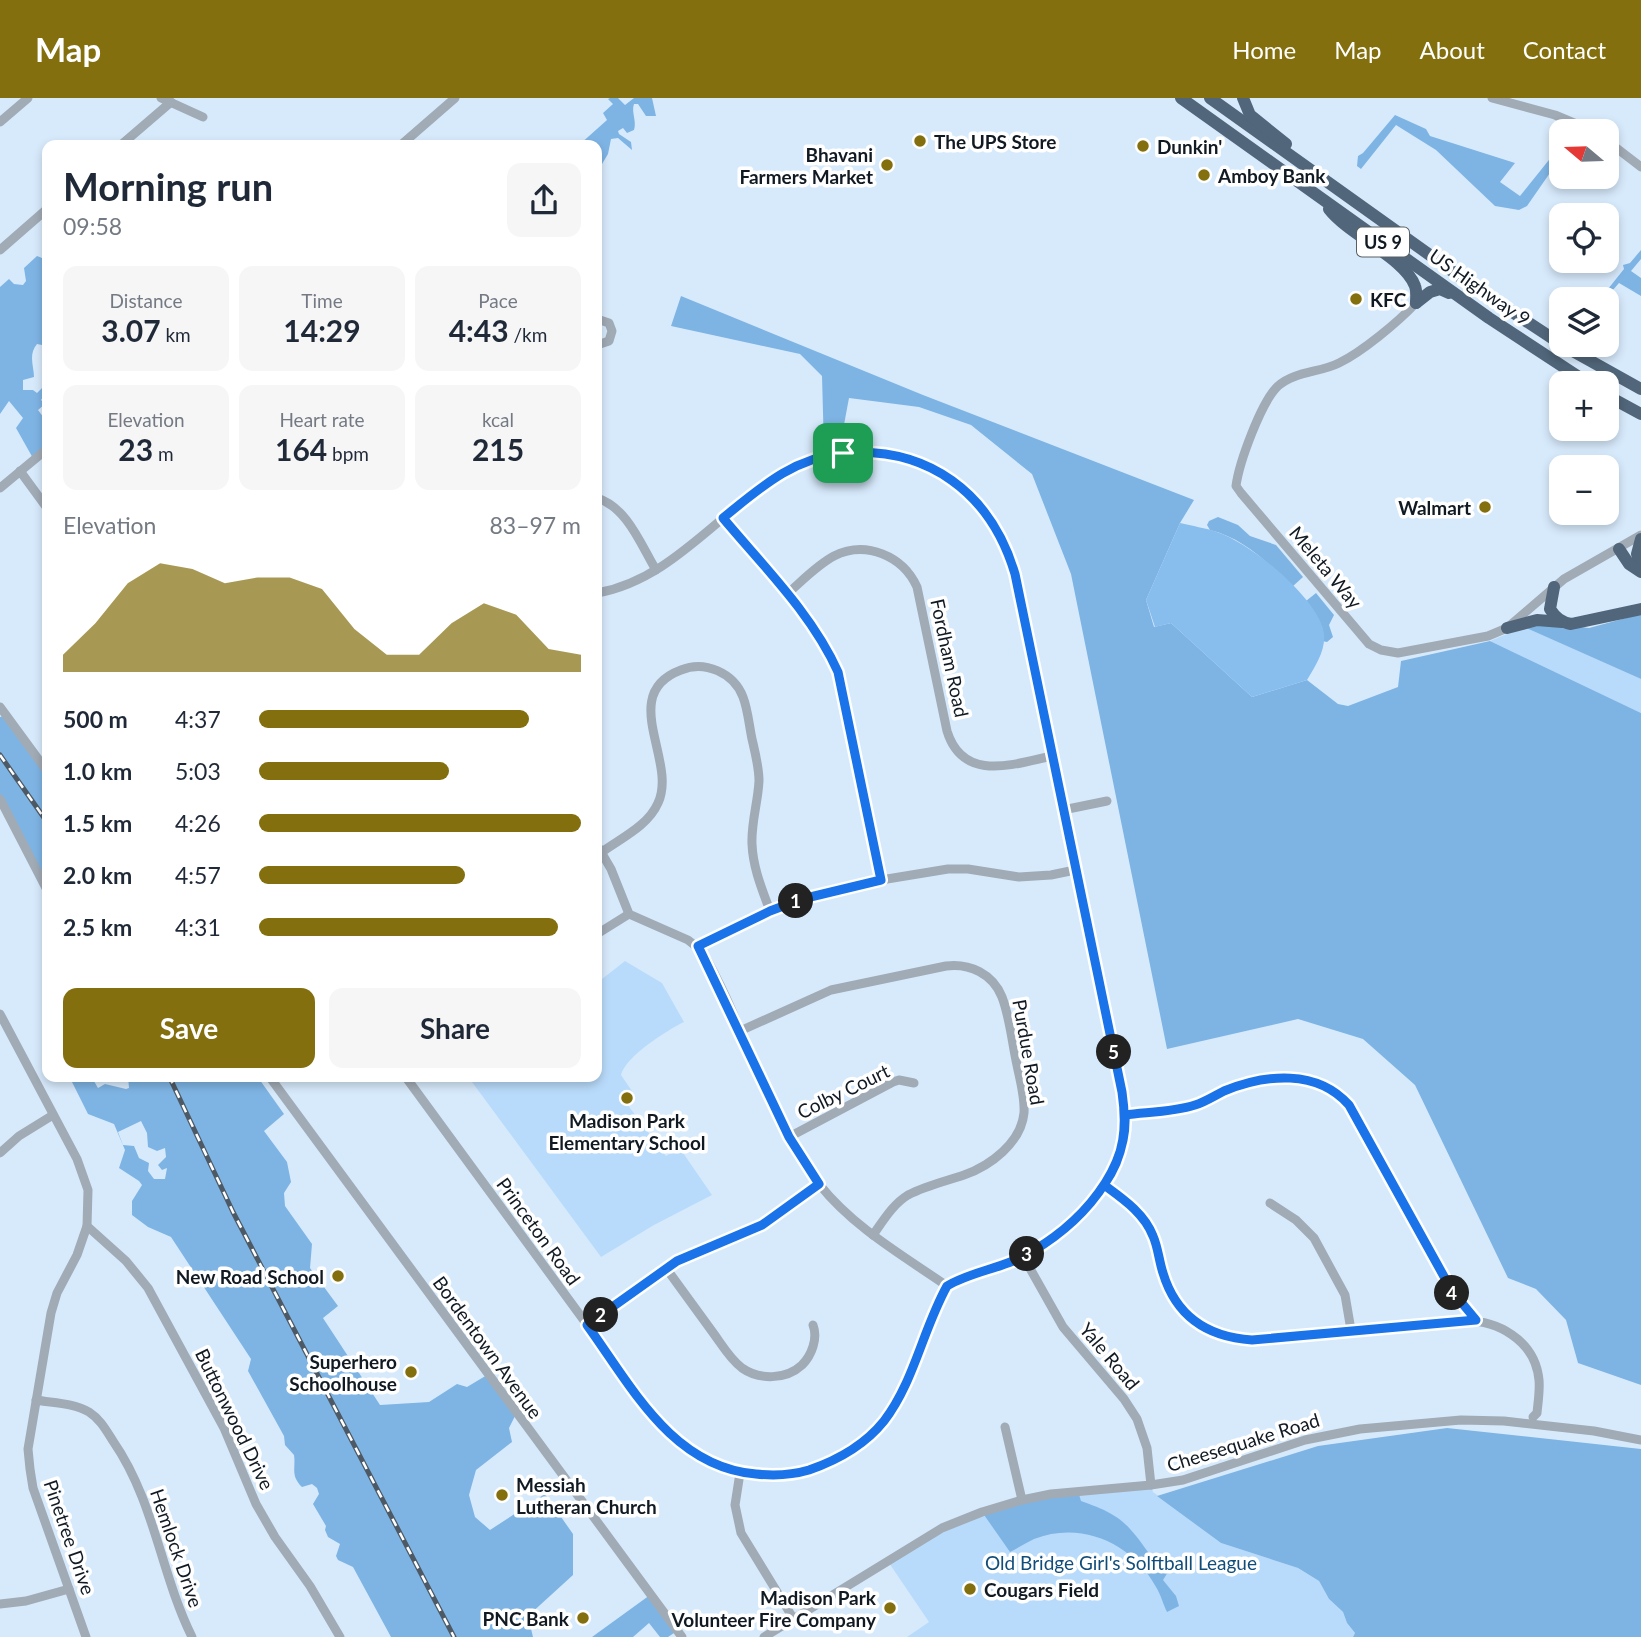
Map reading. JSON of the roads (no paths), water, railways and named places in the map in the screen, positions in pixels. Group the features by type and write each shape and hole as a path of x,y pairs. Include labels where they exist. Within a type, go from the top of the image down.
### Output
{"highway":[{"name":"US Highway 9","path":"1181,98 1489,318 1569,371"},
{"name":"US Highway 9","path":"1210,98 1476,288 1549,336"},
{"path":"1243,98 1245,109 1250,115 1279,138 1316,174"},
{"path":"1320,198 1339,222 1405,270 1416,287 1416,303"},
{"path":"1416,303 1430,292 1440,289 1489,318"},
{"name":"US Highway 9","path":"1585,357 1641,389"},
{"path":"1619,401 1641,414"},
{"path":"1641,537 1637,554 1641,570"},
{"path":"1619,549 1629,564 1641,570"},
{"path":"1555,587 1550,609 1555,618 1564,623"},
{"path":"1507,628 1537,620 1581,622 1641,609"}],"street":[{"path":"0,122 28,98"},
{"path":"407,140 456,98"},
{"path":"1492,98 1564,119"},
{"path":"126,140 166,100 203,117"},
{"path":"1619,150 1641,167"},
{"path":"0,250 42,213"},
{"name":"Meleta Way","path":"1416,303 1402,318 1338,364 1296,376 1278,386 1268,401 1238,467 1236,486 1369,644 1381,650 1398,653 1488,636 1507,628 1555,587 1641,537"},
{"path":"602,321 609,323 612,331 609,341 602,343"},
{"path":"602,592 627,585 674,559 778,475 801,463 836,454 865,452 896,456 935,469 970,494 991,519 1015,574 1120,1079 1125,1134 1120,1155 1104,1185 1058,1233 1023,1256 947,1286 873,1235 841,1208 819,1184 789,1137 698,946 629,914 602,853"},
{"path":"0,488 42,453"},
{"path":"20,471 42,501"},
{"path":"602,500 620,513 656,570"},
{"path":"723,518 787,594 826,646 838,672 881,880"},
{"name":"Fordham Road","path":"787,594 827,560 843,552 871,550 891,558 908,572 917,587 947,731 956,749 972,762 991,767 1052,756"},
{"path":"602,847 649,817 661,796 662,776 650,714 656,690 665,679 679,670 699,667 714,669 724,674 737,687 745,704 759,776 752,829 752,852 755,870 770,911"},
{"path":"0,706 42,764"},
{"path":"0,799 42,880"},
{"path":"1063,810 1107,801"},
{"path":"698,946 770,911 809,897 881,880 955,869 1018,877 1075,870"},
{"path":"602,931 629,914"},
{"name":"Purdue Road","path":"740,1031 831,990 946,966 964,965 975,969 996,986 1004,1002 1023,1095 1024,1115 1019,1130 1006,1148 980,1168 917,1191 902,1200 873,1235"},
{"name":"Pinetree Drive","path":"0,1014 84,1174 88,1190 87,1226 77,1255 54,1303 29,1449 33,1488 86,1637"},
{"path":"1125,1115 1194,1105 1230,1089 1283,1077 1304,1078 1331,1089 1345,1100 1356,1114 1452,1291 1476,1320"},
{"name":"Colby Court","path":"789,1137 893,1082 899,1080 914,1083"},
{"name":"Bordentown Avenue","path":"273,1082 682,1637"},
{"name":"Princeton Road","path":"410,1082 648,1410 669,1434 701,1458 740,1473 773,1475 803,1471 841,1457 865,1440 885,1420 894,1405 947,1286"},
{"path":"0,1153 19,1136 53,1115"},
{"path":"587,1325 666,1268 693,1252 762,1225 819,1184"},
{"path":"1104,1185 1140,1214 1153,1235 1174,1300 1186,1316 1200,1325 1233,1339 1252,1340 1476,1320 1506,1330 1521,1342 1530,1355 1539,1384 1537,1413 1533,1417"},
{"path":"1269,1203 1296,1220 1314,1238 1345,1296 1351,1331"},
{"name":"Buttonwood Drive","path":"87,1226 127,1261 148,1288 224,1428 256,1504 340,1637"},
{"name":"Yale Road","path":"1023,1256 1063,1327 1124,1399 1137,1419 1147,1447 1151,1485"},
{"path":"666,1268 732,1359 744,1370 757,1375 783,1376 803,1364 814,1342 813,1325"},
{"name":"Hemlock Drive","path":"36,1400 78,1407 89,1412 99,1420 117,1446 148,1508 175,1597 192,1637"},
{"name":"Cheesequake Road","path":"764,1637 942,1528 982,1511 1022,1500 1051,1494 1183,1480 1305,1440 1360,1429 1461,1420 1492,1421 1570,1428 1641,1440"},
{"path":"1005,1427 1022,1500"},
{"path":"740,1473 735,1505 741,1533 793,1618"},
{"path":"0,1604 26,1601 69,1589"}],"railway":[{"path":"0,755 42,815"},
{"path":"172,1082 233,1212 454,1637"}],"place":[{"name":"The UPS Store","path":"920,141"},
{"name":"Dunkin'","path":"1143,146"},
{"name":"Bhavani Farmers Market","path":"887,165"},
{"name":"Amboy Bank","path":"1204,175"},
{"name":"KFC","path":"1356,299"},
{"name":"Walmart","path":"1485,507"},
{"name":"Madison Park Elementary School","path":"627,1098"},
{"name":"New Road School","path":"338,1276"},
{"name":"Superhero Schoolhouse","path":"411,1372"},
{"name":"Messiah Lutheran Church","path":"502,1495"},
{"name":"Cougars Field","path":"970,1589"},
{"name":"Madison Park Volunteer Fire Company","path":"890,1608"},
{"name":"PNC Bank","path":"583,1618"}],"park label":[{"name":"Old Bridge Girl's Solftball League","path":"1121,1562"}]}
